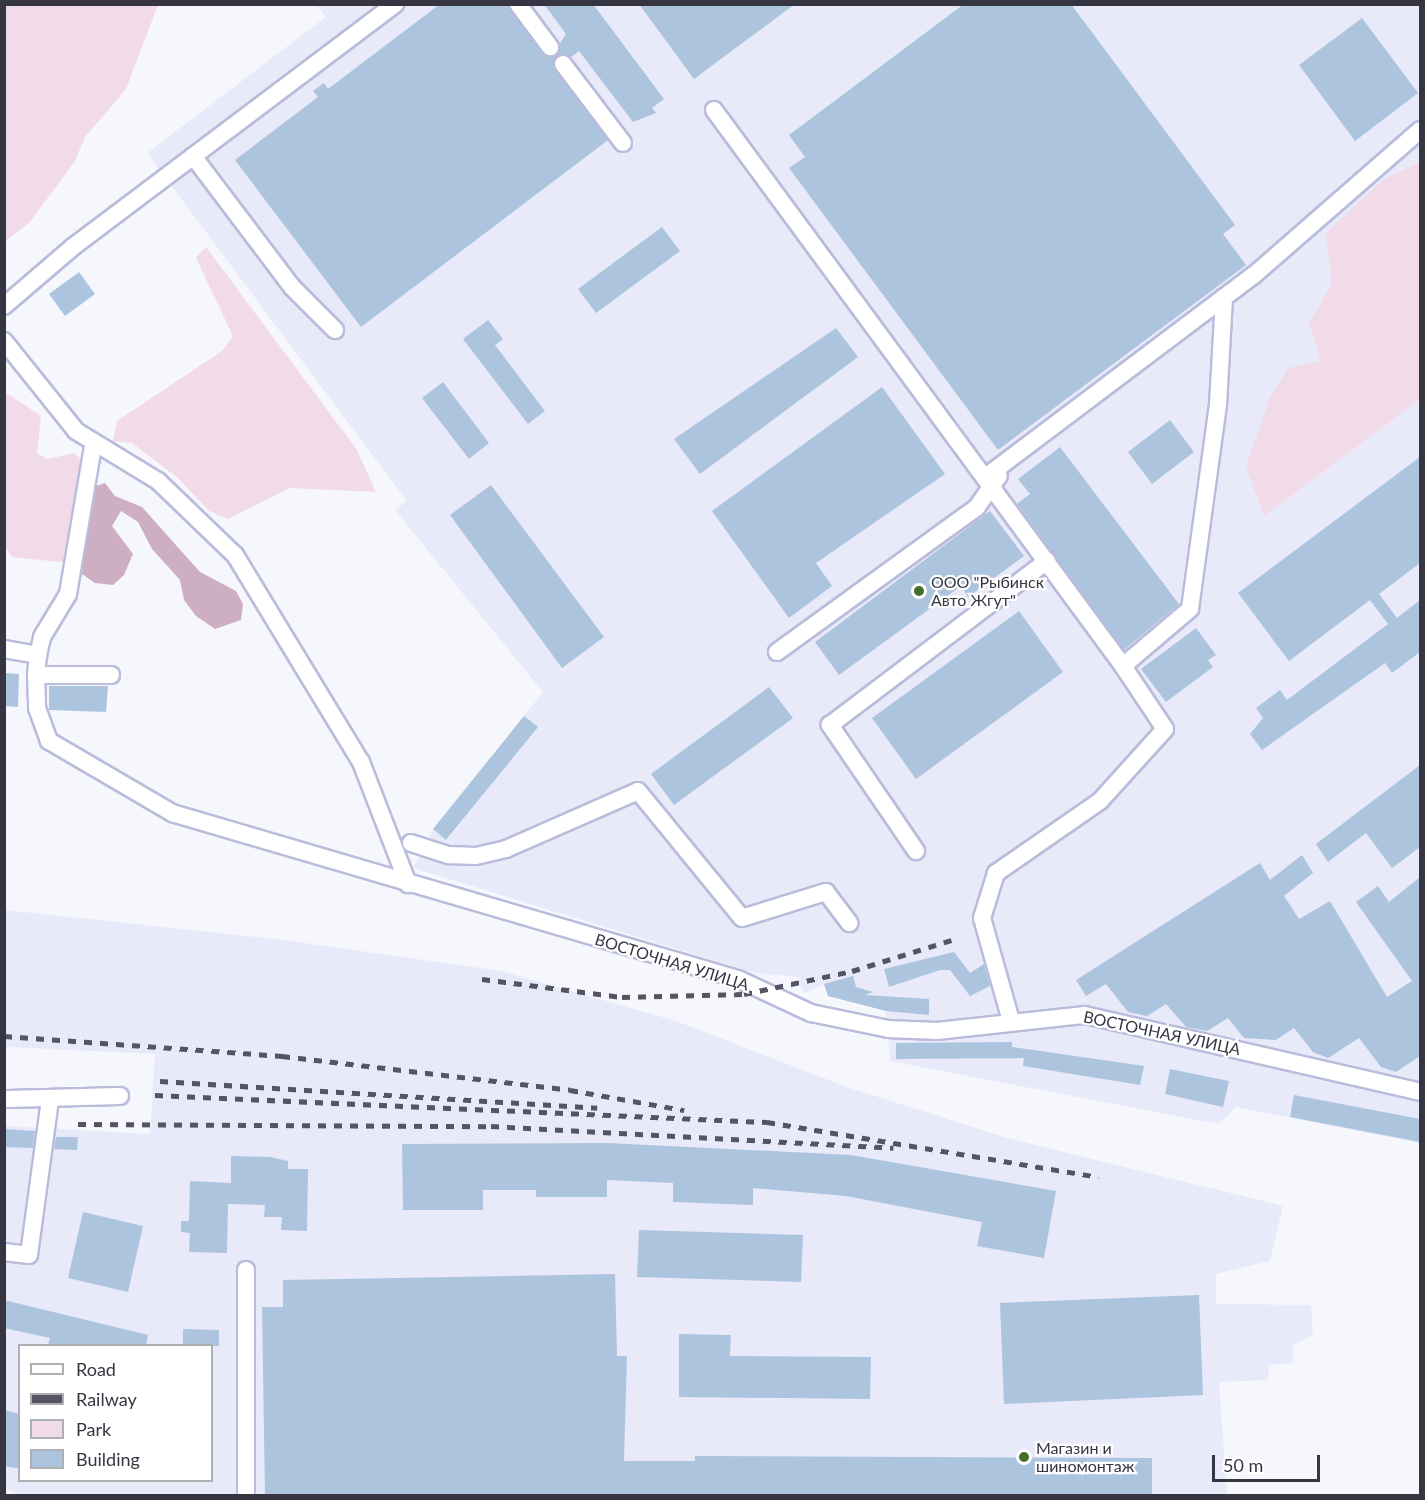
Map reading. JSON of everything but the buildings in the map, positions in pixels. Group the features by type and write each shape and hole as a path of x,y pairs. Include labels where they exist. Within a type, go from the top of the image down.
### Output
{"street":[{"path":"4,306 75,246 395,4"},
{"path":"518,4 550,47"},
{"path":"563,64 623,143"},
{"path":"714,110 990,481 1165,729 1100,801 996,873 982,918 1011,1021"},
{"path":"777,652 977,507 990,481 1009,460 1224,297 1420,130"},
{"path":"193,156 292,287 335,330"},
{"path":"1122,666 1190,609 1218,405 1224,297"},
{"path":"4,341 43,394 93,446 158,481 235,555 361,762 408,884"},
{"name":"ВОСТОЧНАЯ УЛИЦА","path":"93,446 68,594 42,637 38,655 36,675 41,727 61,753 172,813 738,979 844,1022 937,1031 1011,1021 1085,1015 1420,1092"},
{"path":"916,851 830,725 1047,561"},
{"path":"4,649 38,655"},
{"path":"36,675 111,675"},
{"path":"411,843 449,855 486,854 638,791 742,918 826,892 849,923"},
{"path":"4,1099 50,1100 120,1096"},
{"path":"4,1252 29,1255 50,1100"},
{"path":"246,1270 246,1496"}],"shaded area":[{"path":"317,5 1420,5 1420,1143 1236,1107 1219,1124 890,1061 886,1011 828,996 824,985 803,993 798,977 755,973 413,868 433,829 447,840 537,727 524,716 543,692 395,510 407,501 147,153 326,17"},
{"path":"105,483 115,496 142,507 200,572 236,591 243,604 241,620 215,629 196,616 184,600 180,580 152,549 138,522 121,511 112,526 133,554 124,575 113,585 95,583 82,574 93,487"},
{"path":"5,910 283,940 501,971 676,1021 844,1086 1007,1138 1283,1206 1270,1261 1216,1274 1216,1304 1311,1305 1313,1334 1293,1346 1293,1363 1269,1365 1268,1380 1219,1382 1227,1495 20,1495 4,1487 5,1126 150,1134 155,1054 5,1047"}],"green space":[{"path":"5,4 158,5 126,89 85,137 75,161 30,222 5,242"},
{"path":"1420,162 1420,399 1264,516 1246,467 1270,398 1288,368 1321,361 1309,324 1332,284 1326,233 1383,180"},
{"path":"206,247 357,450 376,492 290,488 228,519 209,511 179,479 132,443 113,441 117,421 222,351 233,336 196,258"},
{"path":"5,392 41,416 37,454 47,459 75,453 86,466 69,563 12,557 5,547"}],"railway":[{"path":"482,979 622,997 744,994 852,971 955,939"},
{"path":"4,1036 282,1056 570,1090 684,1110"},
{"path":"160,1081 597,1108"},
{"path":"155,1095 767,1122 1098,1177"},
{"path":"78,1124 491,1126 893,1148"}],"place":[{"name":"ООО \"Рыбинск Авто Жгут\"","path":"919,591"},
{"name":"Магазин и шиномонтаж","path":"1024,1457"}]}
